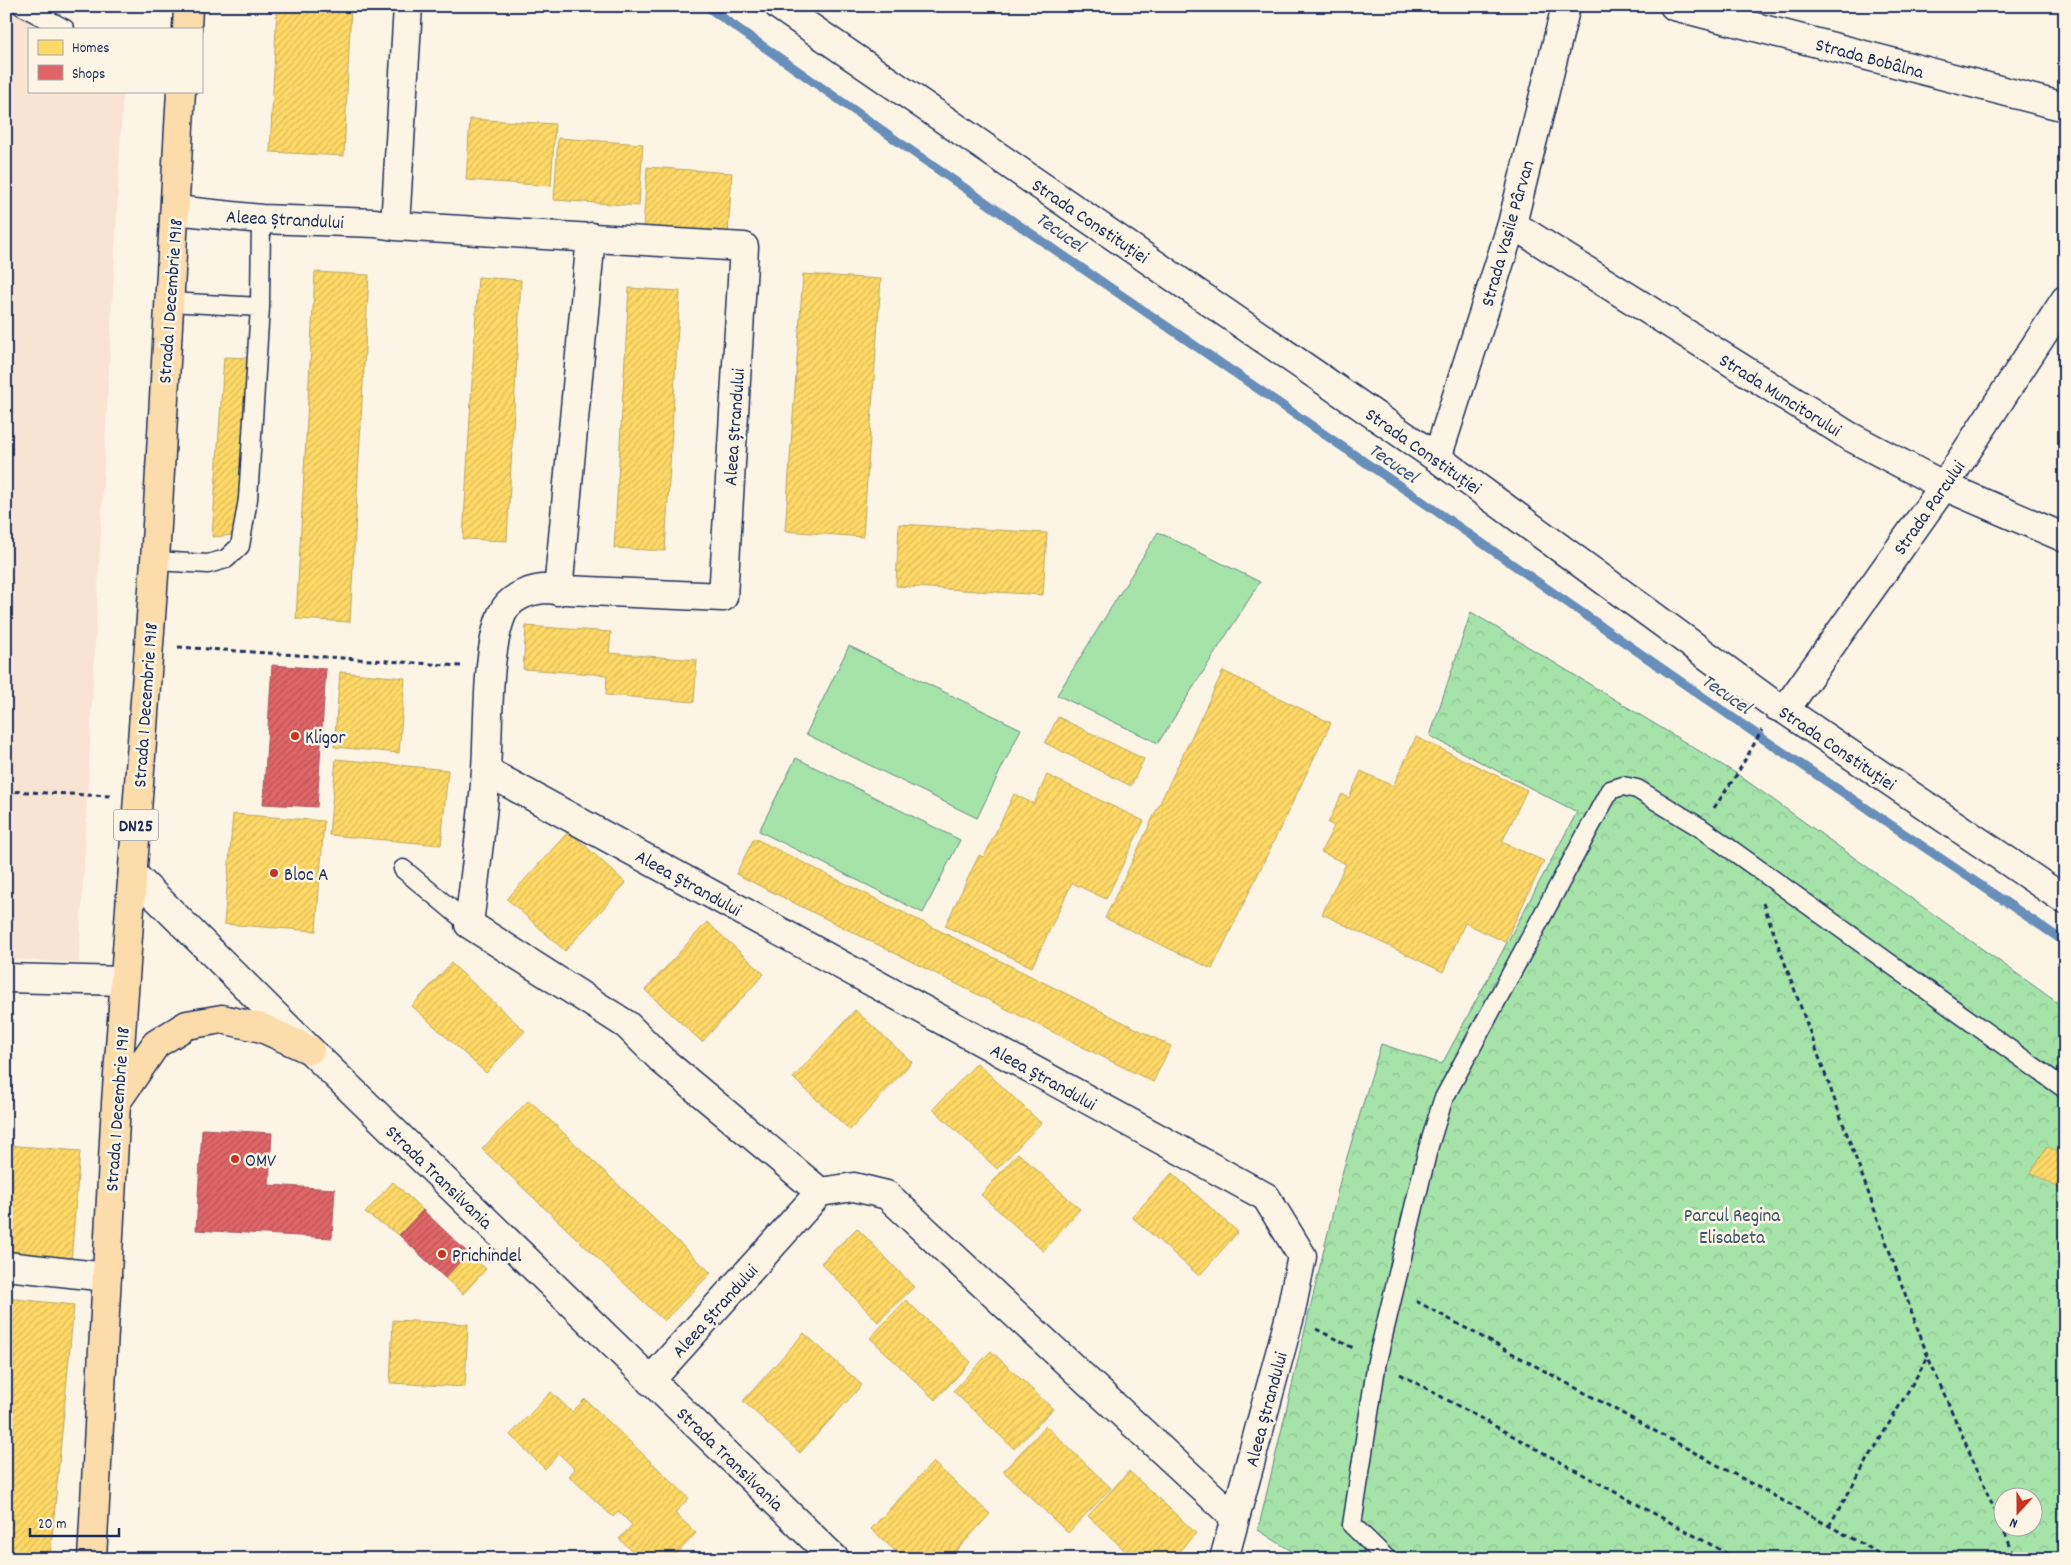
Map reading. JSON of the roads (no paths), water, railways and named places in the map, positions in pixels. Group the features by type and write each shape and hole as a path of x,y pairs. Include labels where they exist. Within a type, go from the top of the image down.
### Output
{"main road":[{"path":"187,28 188,6"},
{"name":"Strada 1 Decembrie 1918","path":"92,1559 116,1103 155,561 181,92"},
{"path":"116,1103 156,1044 187,1025 222,1019 262,1028 310,1050"}],"street":[{"path":"396,226 408,6"},
{"name":"Strada Constituției","path":"779,6 1437,458 1780,708 2065,900"},
{"name":"Strada Vasile Pârvan","path":"1437,458 1512,224 1566,6"},
{"name":"Strada Bobâlna","path":"1674,6 2065,107"},
{"name":"Aleea Ștrandului","path":"175,210 261,219 375,223 396,226 744,247 723,596 529,590 514,600 503,612 496,633 492,668 486,771 469,924"},
{"name":"Strada Muncitorului","path":"1512,224 1849,436 1944,486 2065,538"},
{"path":"558,591 591,237"},
{"name":"Strada Parcului","path":"1780,708 1944,486 2065,300"},
{"name":"Aleea Ștrandului","path":"486,771 1266,1197 1302,1256 1290,1316 1224,1559"},
{"name":"Strada Transilvania","path":"133,874 310,1050 835,1559"},
{"path":"469,924 627,1025 664,1061 820,1192 854,1187 887,1195 1235,1518"},
{"path":"6,978 124,981"},
{"name":"Aleea Ștrandului","path":"650,1381 820,1192"},
{"path":"6,1266 107,1277"}],"lane":[{"path":"16,11 62,28"},
{"path":"155,561 208,564 226,559 240,546 248,499 260,307 261,219"},
{"path":"169,302 260,307"},
{"path":"1386,1559 1352,1525 1377,1361 1428,1149 1443,1100 1610,790 1623,786 1637,789 1701,828 2065,1089"},
{"path":"403,868 469,924"}],"waterway":[{"name":"Tecucel","path":"706,6 940,171 1413,495 1759,736 2065,942"}],"place":[{"name":"Kligor","path":"295,736"},
{"name":"Bloc A","path":"274,873"},
{"name":"OMV","path":"235,1159"},
{"name":"Prichindel","path":"442,1254"}],"park label":[{"name":"Parcul Regina Elisabeta","path":"1732,1225"}]}
